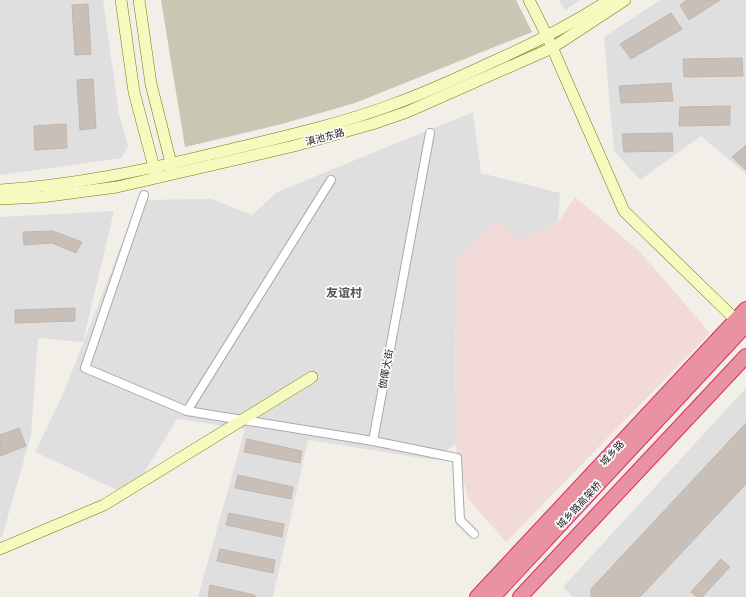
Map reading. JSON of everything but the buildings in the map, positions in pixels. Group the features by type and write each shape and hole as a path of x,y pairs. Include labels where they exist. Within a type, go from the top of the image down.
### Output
{"highway":[{"name":"城乡路","path":"477,597 741,323 746,309"},
{"name":"城乡路高架桥","path":"493,597 741,323"},
{"name":"城乡路高架桥","path":"505,597 746,337"},
{"path":"520,597 746,356"}],"street":[{"path":"121,0 130,72 157,179"},
{"path":"139,0 151,84 174,175"},
{"path":"529,0 547,36 624,212 741,323"},
{"name":"滇池东路","path":"0,190 67,184 154,168 315,128 394,104 442,85 547,36 609,0"},
{"name":"滇池东路","path":"0,199 102,190 174,175 335,135 407,112 552,48 625,0"},
{"name":"伽倻大街","path":"373,441 430,133"},
{"path":"187,411 331,180"},
{"path":"144,195 85,368 187,411 373,441 457,458 460,520 474,534"},
{"path":"0,549 104,506 312,377"}],"shaded area":[{"path":"0,0 103,0 119,114 128,146 122,158 0,175"},
{"path":"161,0 516,0 532,32 355,103 282,124 185,147"},
{"path":"559,0 580,0 565,10"},
{"path":"660,0 746,0 746,174 701,136 640,180 614,151 604,37"},
{"path":"473,112 481,173 560,193 558,222 521,241 456,259 455,444 434,460 308,440 273,597 198,597 245,429 177,419 130,496 35,452 64,392 139,200 212,199 252,215 277,192"},
{"path":"575,197 640,252 710,333 506,542 468,499 455,444 456,259 496,220 521,241 558,222"},
{"path":"114,211 83,342 38,338 31,435 2,537 0,537 0,217"},
{"path":"746,388 746,597 573,597 563,587"}],"district":[{"name":"友谊村","path":"344,293"}]}
